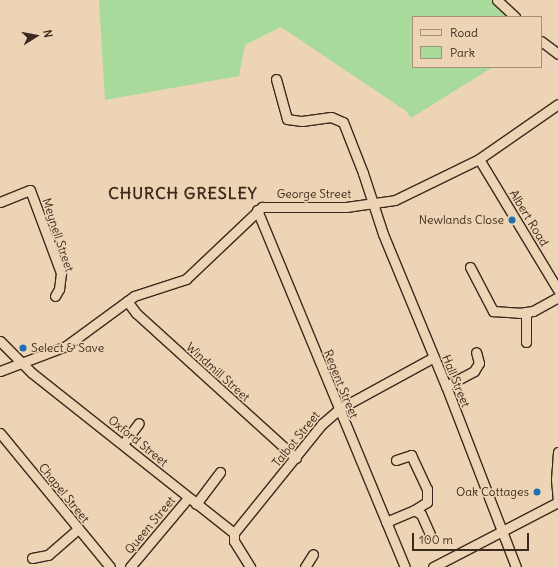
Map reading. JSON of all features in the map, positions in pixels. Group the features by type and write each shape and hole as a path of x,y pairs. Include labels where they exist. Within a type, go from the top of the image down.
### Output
{"street":[{"path":"496,0 514,16"},
{"path":"542,42 558,54"},
{"name":"Hall Street","path":"276,79 287,119 302,121 332,117 343,122 363,173 372,204 446,386 516,567"},
{"name":"George Street","path":"257,210 267,206 330,208 372,204 408,194 479,159 558,104"},
{"name":"Albert Road","path":"479,159 558,290"},
{"name":"Meynell Street","path":"0,202 30,190 60,273 59,289 55,296"},
{"path":"0,371 53,353 76,340 127,301 144,292 179,283 193,274 257,210"},
{"name":"Regent Street","path":"257,210 405,567"},
{"path":"470,267 493,311 526,312 539,308 558,297"},
{"name":"Windmill Street","path":"127,301 136,313 296,458"},
{"path":"526,312 526,342"},
{"name":"Oxford Street","path":"0,341 22,364 234,533"},
{"path":"446,386 474,371 479,363 476,352"},
{"name":"Talbot Street","path":"234,533 322,424 339,409 434,357"},
{"path":"123,444 139,423"},
{"name":"Chapel Street","path":"0,433 110,567"},
{"path":"433,567 501,530 558,502 556,479 558,452"},
{"path":"386,522 414,510 427,502 427,489 411,455 396,460"},
{"name":"Queen Street","path":"130,567 220,472"},
{"path":"414,510 422,514 430,534"},
{"path":"32,558 48,555 78,529"},
{"path":"234,533 234,541 250,567"},
{"path":"305,567 314,554"}],"shaded area":[{"path":"542,46 558,61 558,84 542,61"}],"green space":[{"path":"99,0 497,0 514,16 412,16 412,68 491,68 411,118 406,111 281,27 245,45 239,76 105,100"}],"place":[{"name":"Newlands Close","path":"512,220"},
{"name":"Select & Save","path":"23,348"},
{"name":"Oak Cottages","path":"537,492"}],"district":[{"name":"CHURCH GRESLEY","path":"183,193"}]}
